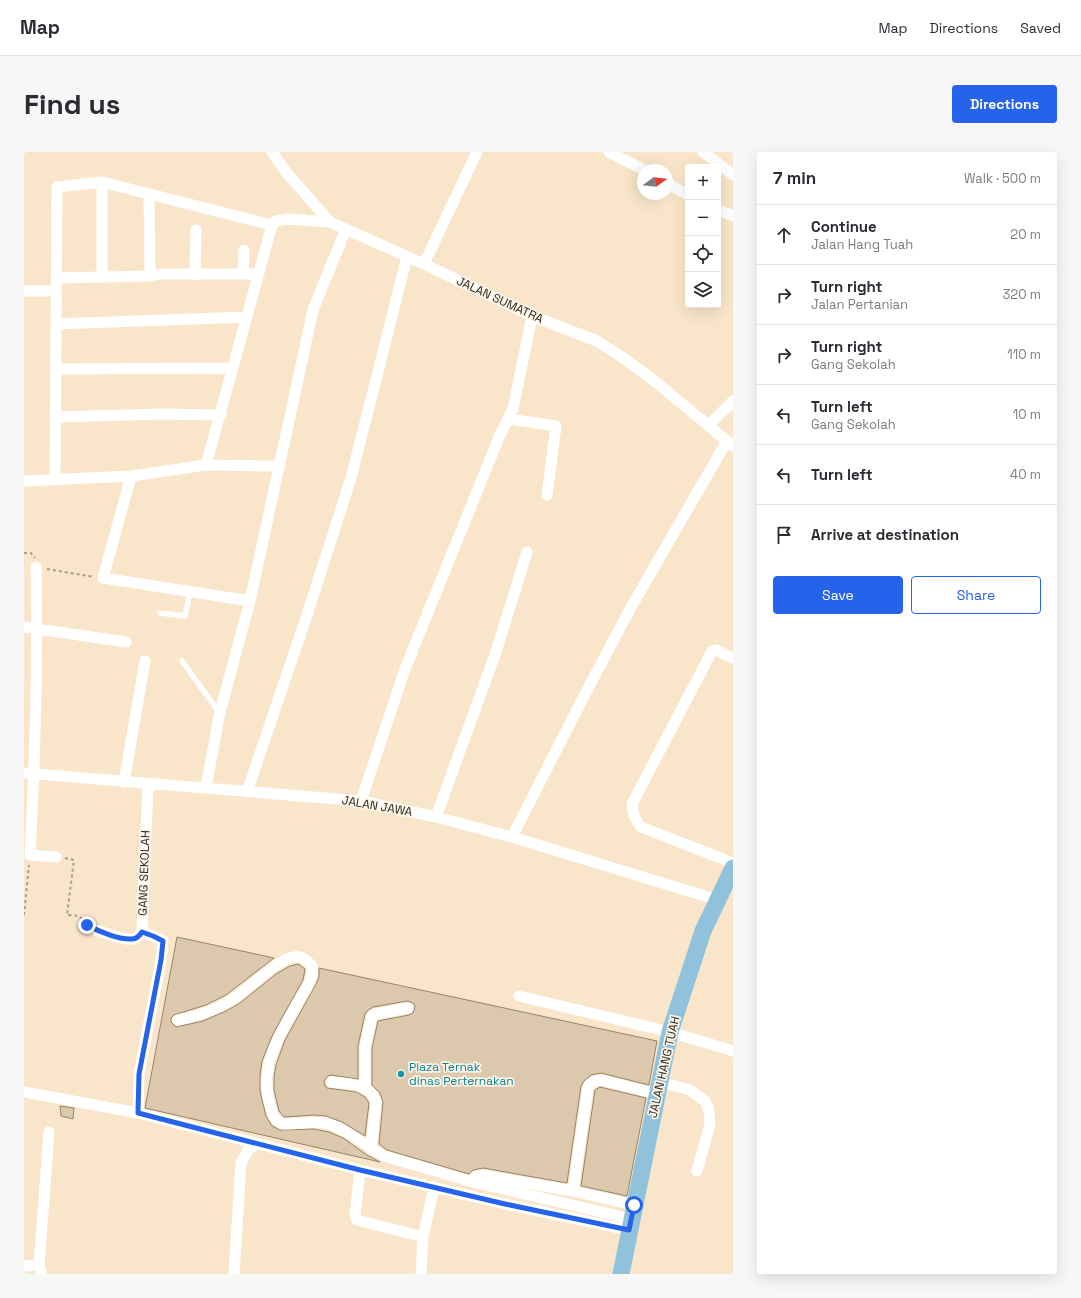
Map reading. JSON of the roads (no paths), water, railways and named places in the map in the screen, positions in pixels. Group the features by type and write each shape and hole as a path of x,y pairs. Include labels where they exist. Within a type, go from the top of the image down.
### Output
{"main road":[{"name":"JALAN HANG TUAH","path":"621,1274 670,1032 703,931 733,868"}],"street":[{"name":"JALAN SUMATRA","path":"272,152 286,172 330,222 424,264 532,316 603,345 652,379 730,444"},
{"path":"424,264 477,152"},
{"path":"609,152 637,166"},
{"path":"703,152 733,174"},
{"path":"55,480 57,187 102,182 272,224"},
{"path":"102,182 102,277"},
{"path":"673,186 685,193"},
{"path":"149,194 150,276"},
{"path":"721,211 733,216"},
{"path":"206,465 221,415 272,224 276,220 287,219 330,222"},
{"path":"206,787 220,712 250,601 313,310 346,229"},
{"path":"195,275 196,230"},
{"path":"243,274 244,250"},
{"path":"247,792 308,612 351,478 407,257"},
{"path":"56,278 150,276 159,274 259,274"},
{"path":"24,291 56,291"},
{"path":"361,801 405,669 460,533 513,409 532,316"},
{"path":"56,324 247,317"},
{"path":"56,369 233,368"},
{"path":"709,425 733,401"},
{"path":"56,417 161,414 221,415"},
{"path":"508,419 556,426 547,495"},
{"path":"512,838 630,609 730,444"},
{"path":"24,481 131,476 206,465 280,466"},
{"path":"131,476 103,578 250,601"},
{"path":"436,817 496,652 527,552"},
{"path":"36,567 37,628 29,773 30,855 56,857"},
{"path":"24,627 126,642"},
{"path":"733,658 716,650 712,651 632,804 632,809 635,818 641,827 733,863"},
{"path":"124,782 145,661"},
{"name":"JALAN JAWA","path":"29,773 361,801 436,817 512,838 718,900"},
{"name":"GANG SEKOLAH","path":"138,1113 139,1074 161,960 163,941 142,932 148,784"},
{"path":"96,930 132,939 139,936 142,932"},
{"path":"178,1020 201,1015 230,1001 266,973 286,960 300,956 312,966 311,980 285,1025 270,1055 266,1089 273,1115 277,1121 283,1124 325,1123 344,1131 384,1156 472,1182 632,1218"},
{"path":"519,996 670,1032 733,1051"},
{"path":"365,1087 364,1047 372,1016 375,1014 408,1008"},
{"path":"573,1190 588,1087 593,1082 601,1080 659,1088 690,1090 705,1101 709,1111 710,1124 697,1171"},
{"path":"331,1082 365,1087 375,1097 376,1102 371,1149"},
{"path":"24,1092 138,1113 360,1170 505,1204 632,1218"},
{"path":"40,1270 49,1132"},
{"path":"234,1274 241,1163 248,1150 257,1144"},
{"path":"360,1170 355,1215 357,1220 423,1237"},
{"path":"472,1182 475,1177 482,1175 573,1190 632,1218"},
{"path":"421,1274 423,1237 434,1187"},
{"path":"24,1266 36,1264 40,1270"}],"lane":[{"path":"160,614 185,616 190,592"},
{"path":"182,661 220,712"}],"place":[{"name":"Plaza Ternak dinas Perternakan","path":"401,1074"}]}
